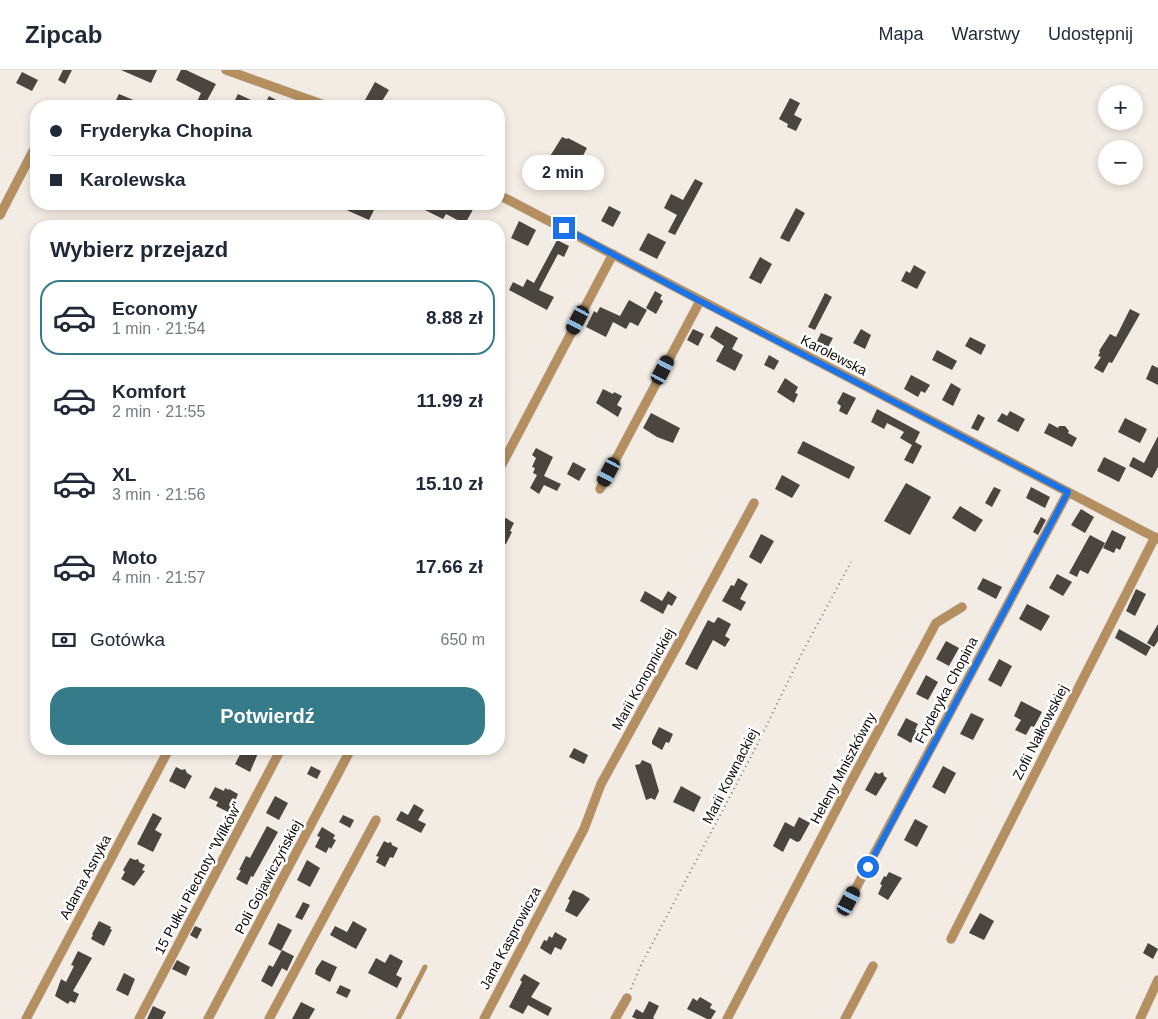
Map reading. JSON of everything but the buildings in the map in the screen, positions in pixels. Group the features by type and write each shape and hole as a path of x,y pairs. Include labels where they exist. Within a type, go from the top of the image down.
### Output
{"street":[{"path":"226,70 310,100"},
{"path":"0,215 30,157"},
{"name":"Karolewska","path":"505,198 1156,538"},
{"path":"505,459 613,254"},
{"path":"600,489 700,301"},
{"name":"Fryderyka Chopina","path":"849,901 1068,492"},
{"name":"Marii Konopnickiej","path":"562,870 584,829 601,784 754,503"},
{"name":"Zofii Nałkowskiej","path":"950,939 1156,538"},
{"name":"Heleny Mniszkówny","path":"726,1019 936,623 962,607"},
{"name":"Adama Asnyka","path":"26,1019 166,755"},
{"name":"15 Pułku Piechoty \"Wilków\"","path":"140,1019 277,755"},
{"name":"Poli Gojawiczyńskiej","path":"208,1019 348,755"},
{"path":"269,1019 376,820"},
{"name":"Jana Kasprowicza","path":"484,1019 562,870"},
{"path":"846,1019 873,966"},
{"path":"1140,1019 1158,980"},
{"path":"615,1019 627,998"}],"lane":[{"path":"398,1019 425,967"}],"path":[{"name":"Marii Kownackiej","path":"627,998 640,968 752,755 802,653 851,562"}],"route":[{"path":"564,228 700,301 1068,492 868,867"}]}
